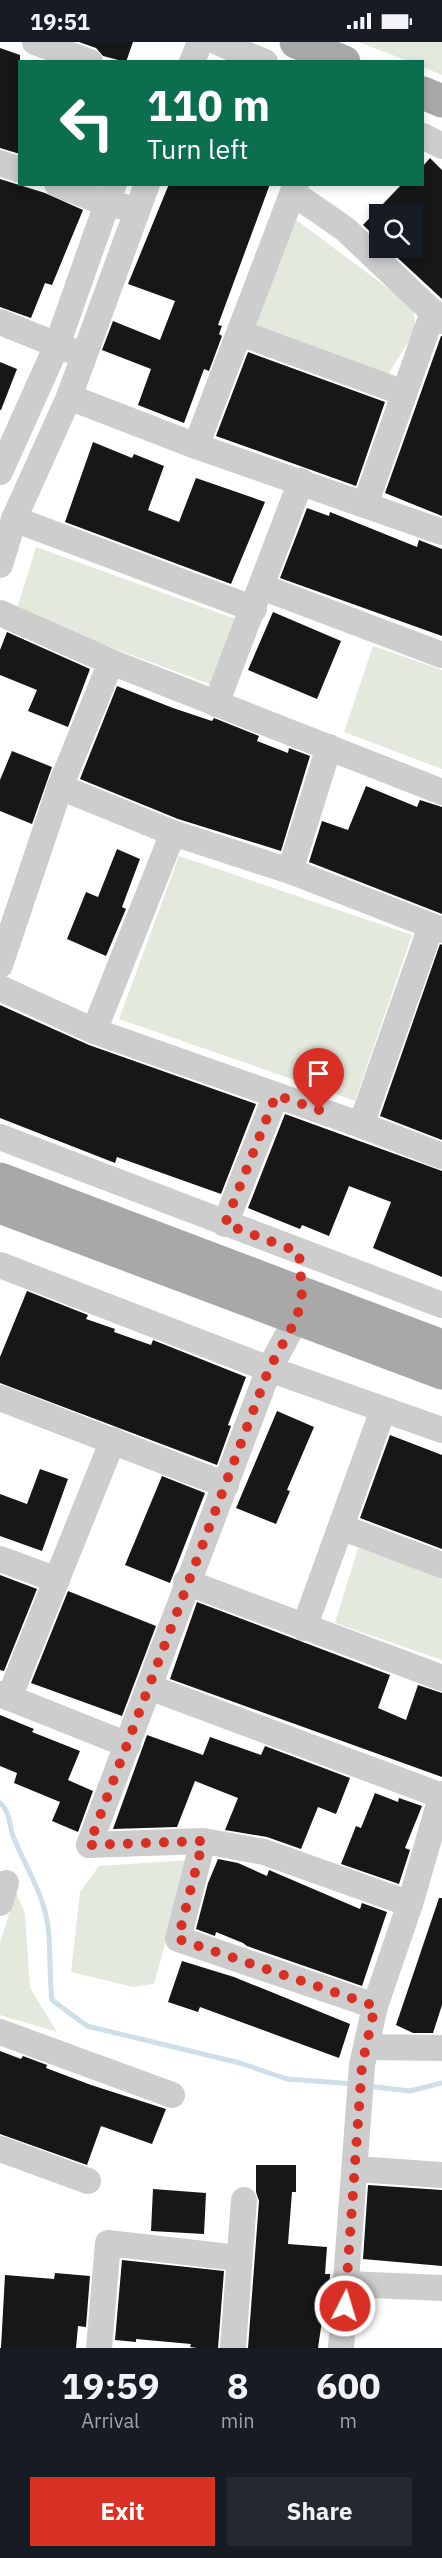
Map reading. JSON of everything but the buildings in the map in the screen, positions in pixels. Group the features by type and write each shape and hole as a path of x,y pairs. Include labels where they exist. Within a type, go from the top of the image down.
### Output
{"main road":[{"path":"296,42 339,60"},
{"path":"424,93 442,101"},
{"path":"1,1205 299,1305 442,1346"},
{"path":"299,1305 442,1373"}],"street":[{"path":"34,42 84,60"},
{"path":"193,60 200,42"},
{"path":"217,42 260,60"},
{"path":"424,137 442,146"},
{"path":"0,163 18,169"},
{"path":"68,186 111,194 138,210"},
{"path":"0,565 14,519 69,397 146,186"},
{"path":"196,446 295,189 345,229 438,316 404,393 365,505"},
{"path":"32,478 1,468 57,345 111,194"},
{"path":"0,322 84,356"},
{"path":"240,333 404,393"},
{"path":"69,397 196,446 442,532"},
{"path":"216,704 301,481"},
{"path":"14,519 442,655"},
{"path":"0,613 111,662 442,792"},
{"path":"0,965 60,787 111,662"},
{"path":"290,871 329,747"},
{"path":"60,787 173,832 290,871 437,928 361,1125"},
{"path":"94,1031 173,832"},
{"path":"0,988 94,1031 442,1156"},
{"path":"225,1224 276,1095"},
{"path":"0,1137 442,1305"},
{"path":"299,1252 299,1305 269,1369 226,1485 186,1582 89,1845 203,1841 264,1852 410,1904"},
{"path":"0,1265 269,1369 442,1430"},
{"path":"0,1398 226,1485"},
{"path":"304,1628 383,1410"},
{"path":"113,1440 57,1580 5,1696 128,1744"},
{"path":"341,1527 442,1565"},
{"path":"0,1559 57,1580"},
{"path":"186,1582 442,1678"},
{"path":"149,1687 442,1795 410,1904 375,2006 365,2056 341,2348"},
{"path":"203,1841 178,1939 375,2006"},
{"path":"0,2032 172,2096"},
{"path":"365,2056 442,2048"},
{"path":"0,2149 88,2181"},
{"path":"356,2169 442,2175"},
{"path":"233,2348 244,2200"},
{"path":"106,2348 99,2348 108,2243 238,2258"},
{"path":"347,2284 442,2288"}],"shaded area":[{"path":"358,42 442,42 442,75 424,67 424,60 405,60"},
{"path":"295,219 413,307 416,330 388,374 255,327"},
{"path":"36,547 241,621 220,688 16,612"},
{"path":"373,646 442,670 442,769 344,732"},
{"path":"179,856 412,935 355,1101 119,1019"},
{"path":"358,1548 442,1577 442,1660 335,1623"},
{"path":"188,1860 154,1984 133,1987 71,1972 80,1892 99,1866"},
{"path":"16,1892 25,1914 30,1988 57,2032 0,2015 0,1943"}],"waterway":[{"path":"0,1803 7,1814 13,1836 43,1903 49,1936 52,2000 87,2026 240,2063 287,2079 355,2084"},
{"path":"367,2086 410,2091 442,2083"}],"route":[{"path":"319,1110 276,1095 225,1224 299,1252 302,1293 297,1318 269,1369 226,1485 186,1582 89,1845 203,1841 178,1939 375,2006 362,2065 345,2306"}]}
